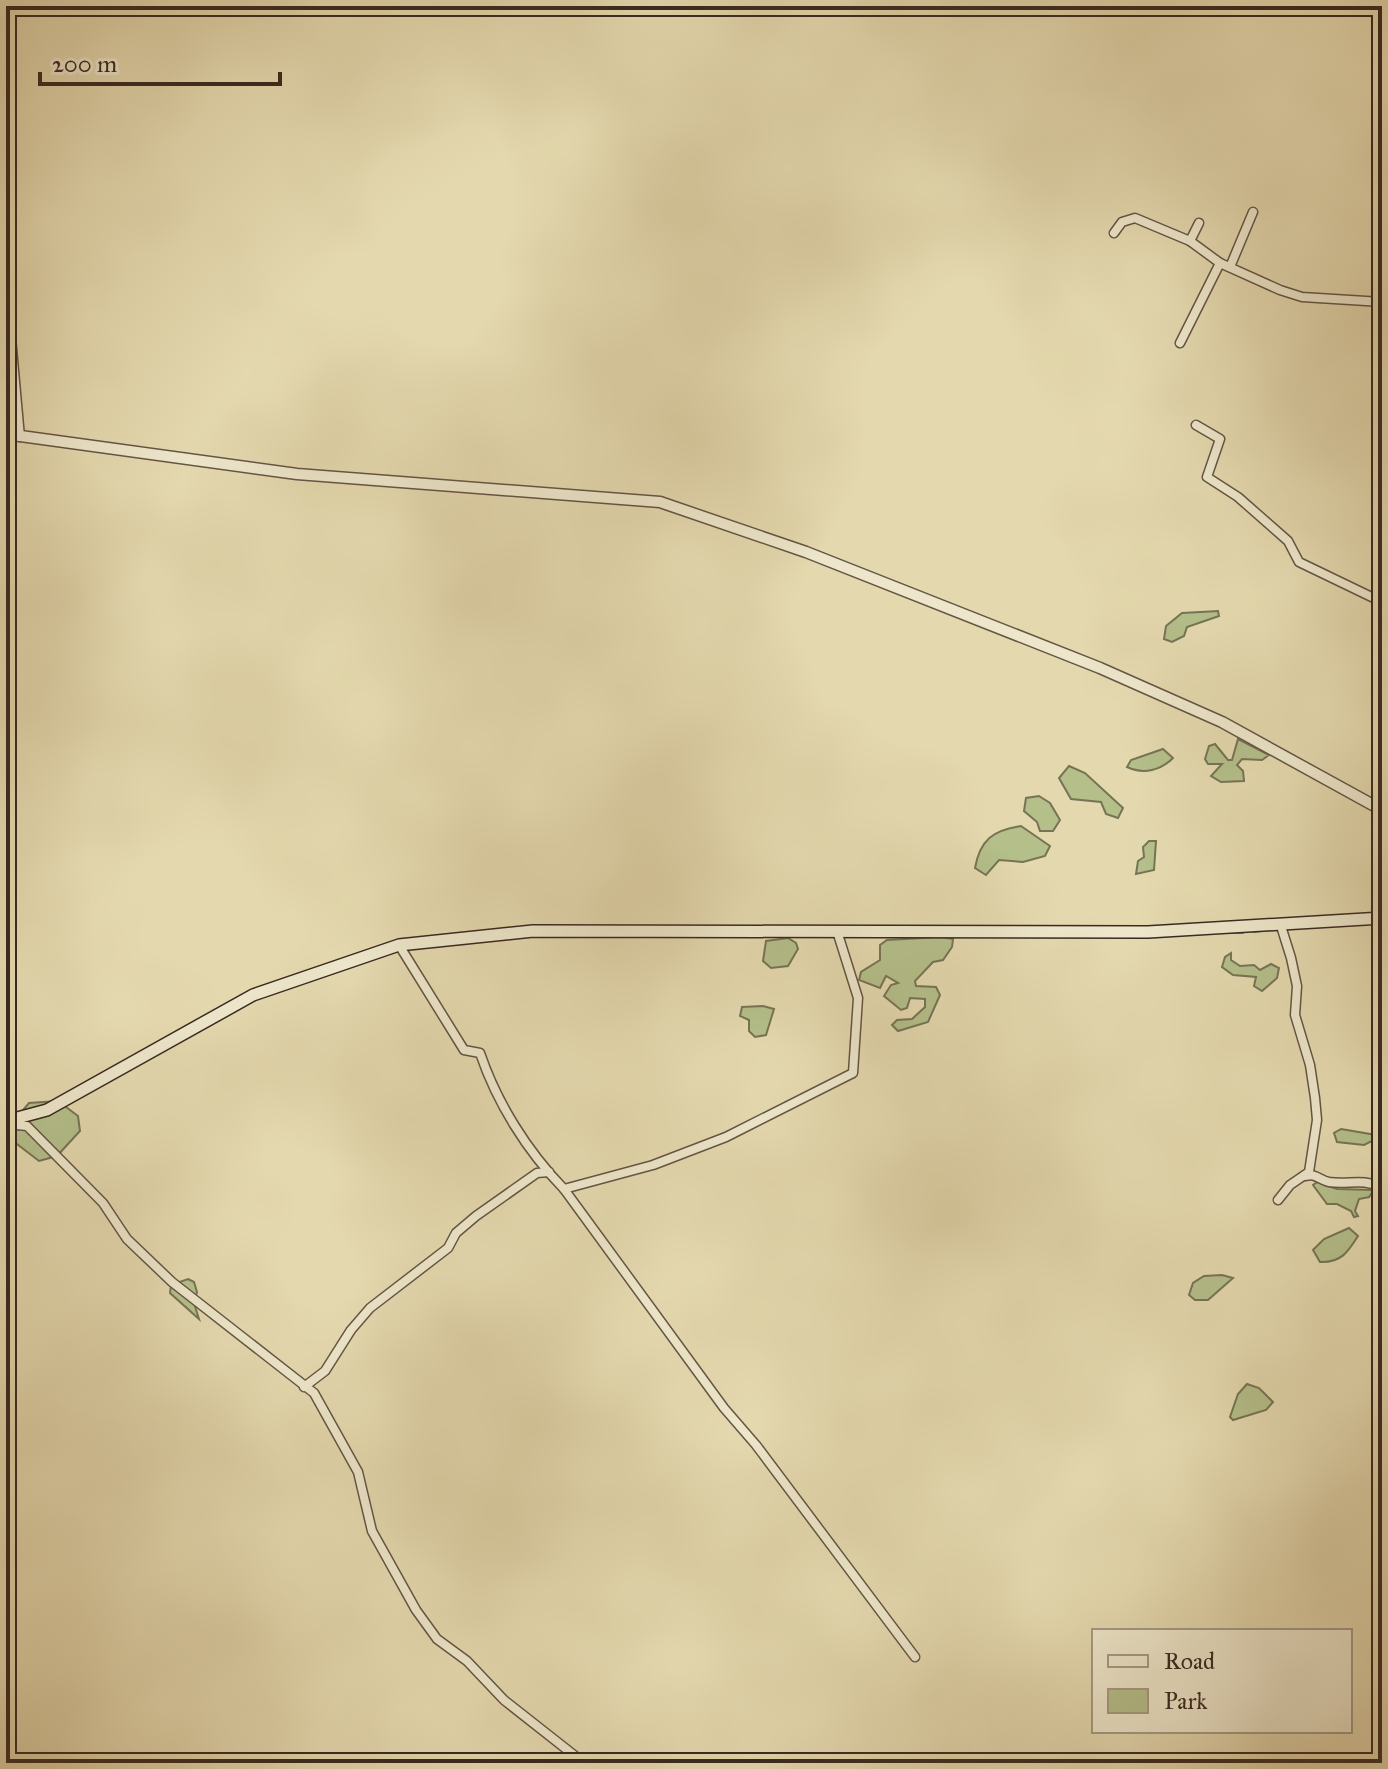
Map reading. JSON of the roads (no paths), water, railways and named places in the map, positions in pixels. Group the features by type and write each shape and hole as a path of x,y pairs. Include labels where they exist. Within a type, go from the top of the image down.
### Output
{"main road":[{"path":"6,1122 47,1110 253,995 399,945 533,931 1148,932 1382,918"}],"street":[{"path":"1372,6 1382,22"},
{"path":"1230,267 1253,212"},
{"path":"1114,233 1132,217 1190,241 1220,263 1302,297 1382,302"},
{"path":"1190,241 1199,223"},
{"path":"1180,343 1220,263"},
{"path":"6,282 20,437"},
{"path":"1196,425 1220,439 1207,477 1238,497 1288,541 1299,562 1382,602"},
{"path":"6,434 297,474 660,502 806,552 1100,668 1222,722 1382,810"},
{"path":"1278,1200 1290,1185 1309,1172 1317,1120 1310,1065 1295,1015 1297,986 1281,926"},
{"path":"564,1189 653,1165 726,1137 853,1073 858,998 837,931"},
{"path":"399,945 464,1050 480,1053 494,1092 549,1172 724,1408 756,1445 915,1657"},
{"path":"6,1122 27,1126 103,1203 127,1239 172,1282 304,1387 325,1408 358,1472 372,1531 423,1620 437,1639 467,1661 504,1700 584,1763"},
{"path":"304,1387 325,1371 351,1330 370,1308 448,1248 456,1233 476,1216 537,1173 549,1172"},
{"path":"1303,1176 1313,1174 1325,1181 1368,1181 1380,1187 1382,1184"}],"waterway":[{"path":"1253,932 1271,930"},
{"path":"1225,933 1243,933"}]}
